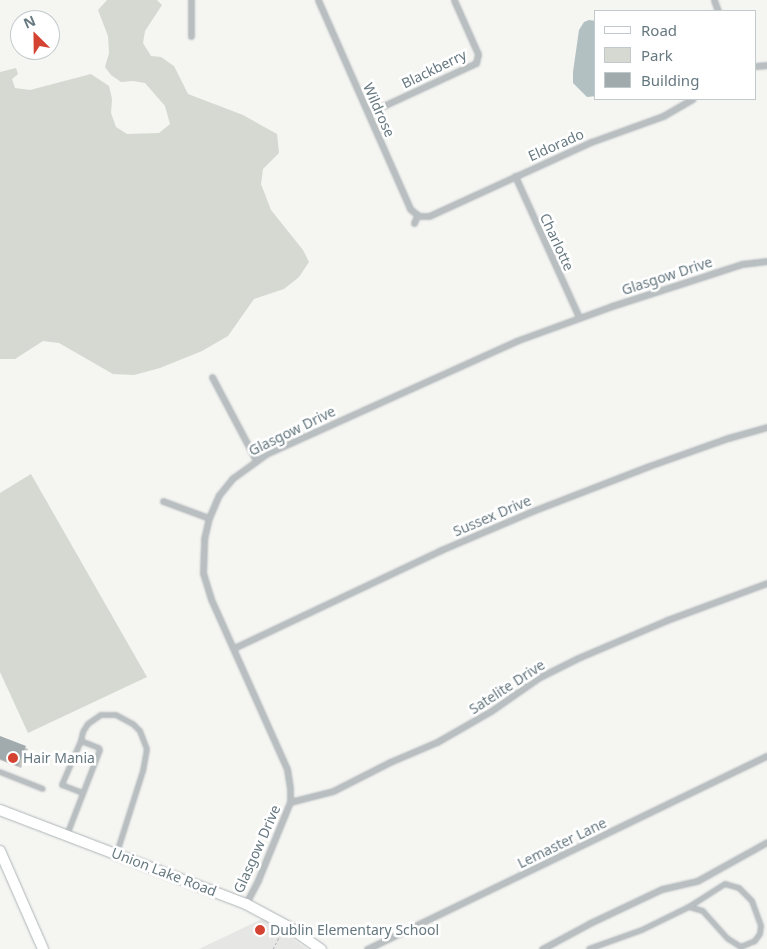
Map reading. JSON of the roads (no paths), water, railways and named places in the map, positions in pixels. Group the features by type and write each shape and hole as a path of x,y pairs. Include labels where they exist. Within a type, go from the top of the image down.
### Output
{"street":[{"path":"191,0 191,36"},
{"name":"Wildrose","path":"318,0 410,209 417,216"},
{"name":"Blackberry","path":"368,113 476,63 478,58 477,49 454,0"},
{"name":"Eldorado","path":"417,216 429,216 591,142 663,116 691,100"},
{"name":"Charlotte","path":"515,176 579,317"},
{"path":"414,224 417,216"},
{"name":"Glasgow Drive","path":"246,904 258,880 290,802 287,769 211,599 203,573 204,539 209,518 219,495 233,478 256,460 507,345 579,317 742,264 767,261"},
{"path":"212,377 256,460"},
{"name":"Sussex Drive","path":"234,648 441,550 530,512 666,460 767,427"},
{"path":"163,501 209,518"},
{"name":"Satelite Drive","path":"290,802 334,790 436,742 491,711 540,677 585,655 667,620 767,583"},
{"name":"Lemaster Lane","path":"367,949 767,756"},
{"name":"Union Lake Road","path":"0,810 246,904 289,927 320,949"},
{"path":"542,949 590,923 662,889 698,881 767,842"},
{"path":"0,851 43,949"}],"lane":[{"path":"83,793 62,785 88,724 101,715 108,714 125,719 133,724 145,740 147,749 143,771 117,854"},
{"path":"67,835 100,750 81,741"},
{"path":"0,772 43,789"},
{"path":"590,949 642,930 689,907 717,887 725,884 740,888 752,901 761,926 760,934 755,941 741,946 728,939 703,911 689,907"}],"place":[{"name":"Hair Mania","path":"13,758"},
{"name":"Dublin Elementary School","path":"260,930"}]}
